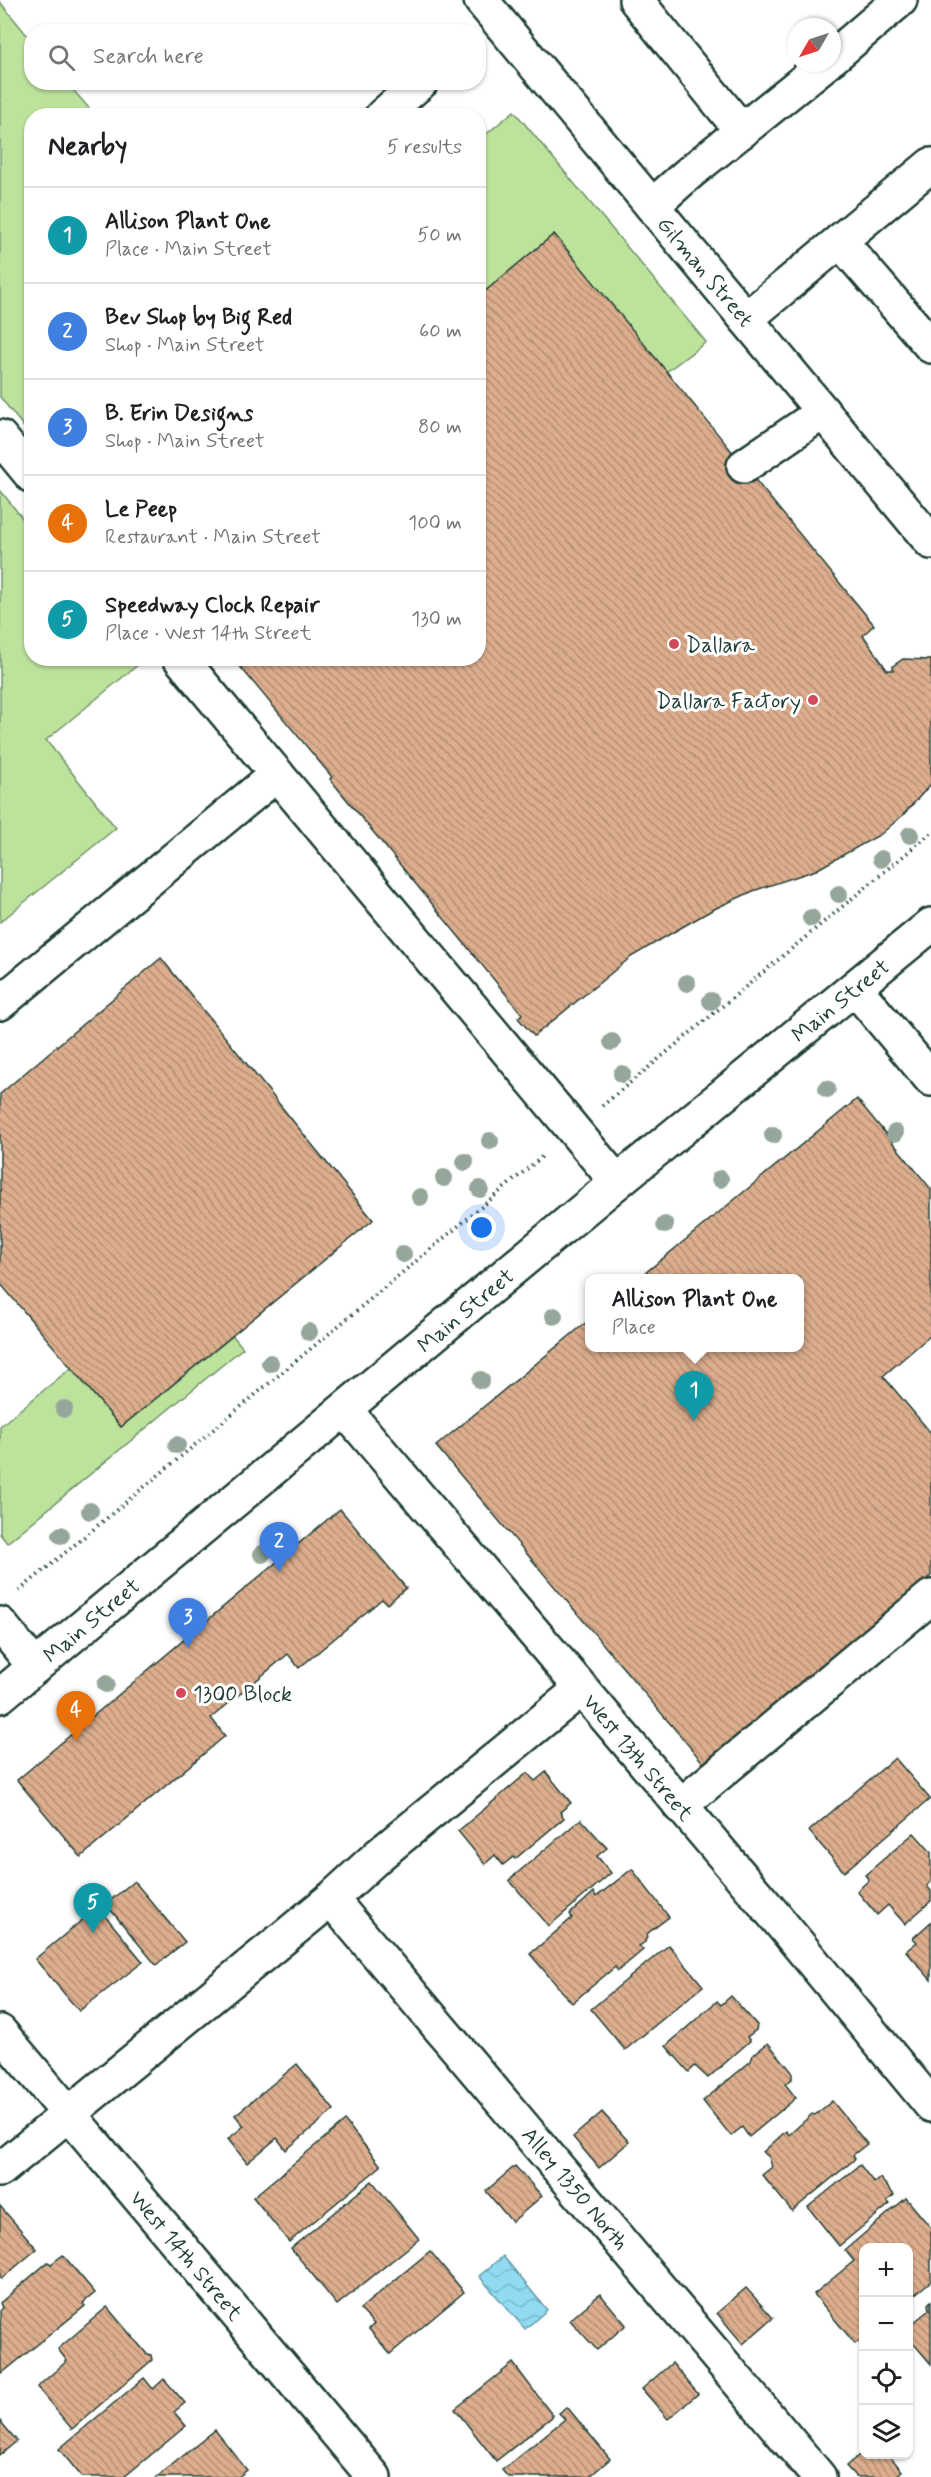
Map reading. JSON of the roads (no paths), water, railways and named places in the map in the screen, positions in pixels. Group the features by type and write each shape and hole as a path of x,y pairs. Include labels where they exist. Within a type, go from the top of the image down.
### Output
{"street":[{"path":"636,0 742,131"},
{"path":"841,50 900,0"},
{"name":"Gilman Street","path":"485,17 652,206 931,542"},
{"path":"652,206 815,72"},
{"path":"391,108 412,90"},
{"path":"746,319 931,165"},
{"path":"840,241 931,346"},
{"path":"744,466 823,412"},
{"path":"0,437 24,466"},
{"path":"187,666 617,1182"},
{"path":"0,1003 277,774"},
{"name":"Main Street","path":"0,1696 617,1182 931,925"},
{"path":"855,988 931,1079"},
{"name":"West 13th Street","path":"345,1410 931,2105"},
{"path":"680,1806 931,1597"},
{"path":"0,1624 35,1667"},
{"path":"0,2169 331,1899 379,1855 581,1689"},
{"name":"Alley 1350 North","path":"331,1899 819,2477"},
{"name":"West 14th Street","path":"0,2032 374,2477"}],"water":[{"path":"503,2256 547,2310 525,2329 479,2276"}],"place":[{"name":"Dallara","path":"674,644"},
{"name":"Dallara Factory","path":"813,700"},
{"name":"Allison Plant One","path":"694,1421"},
{"name":"Bev Shop by Big Red","path":"279,1572"},
{"name":"B. Erin Designs","path":"188,1648"},
{"name":"1300 Block","path":"181,1693"},
{"name":"Le Peep","path":"76,1741"},
{"name":"Speedway Clock Repair","path":"93,1933"}]}
